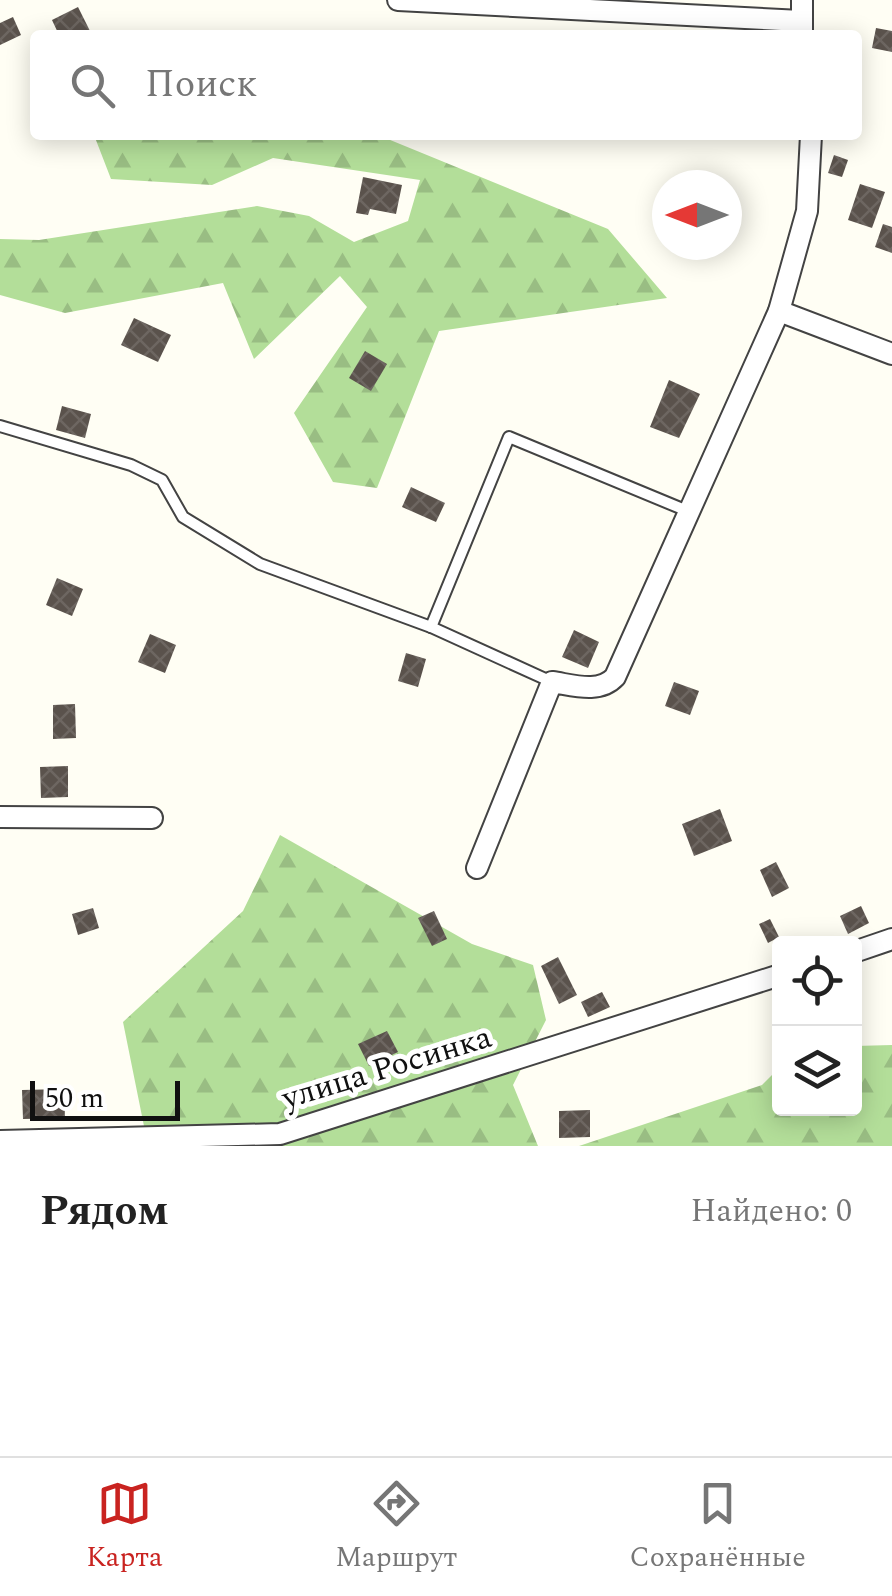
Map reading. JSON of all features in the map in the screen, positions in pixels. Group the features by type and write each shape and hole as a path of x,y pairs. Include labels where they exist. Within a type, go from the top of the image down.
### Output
{"street":[{"path":"398,0 802,19"},
{"path":"477,868 552,682 592,688 608,685 615,677 779,310 807,212 811,140"},
{"path":"779,310 892,354"},
{"path":"0,817 152,818"},
{"path":"862,949 892,939"},
{"name":"улица Росинка","path":"0,1141 280,1134 772,978"}],"lane":[{"path":"0,426 131,464 162,480 183,518 260,564 430,627 552,682"},
{"path":"430,627 509,437 690,512"}],"green space":[{"path":"96,140 390,140 608,229 667,298 439,331 377,488 333,482 294,413 367,307 340,276 254,359 223,283 65,313 0,295 0,239 39,240 257,206 309,216 354,242 408,221 420,180 273,158 212,185 111,179"},
{"path":"280,835 472,944 533,965 546,1020 513,1085 538,1146 148,1146 123,1022 243,911"},
{"path":"892,1045 892,1146 579,1146 762,1085 772,1075 772,1116 862,1116 862,1046"}],"building":[{"path":"78,7 90,30 57,30 52,20"},
{"path":"13,17 21,35 0,45 0,23"},
{"path":"876,28 892,31 892,52 872,48"},
{"path":"834,155 848,160 842,177 828,173"},
{"path":"363,177 402,185 396,214 370,209 368,215 356,213"},
{"path":"860,184 885,192 872,228 848,220"},
{"path":"883,224 892,227 892,253 875,247"},
{"path":"134,318 171,335 158,362 121,345"},
{"path":"365,351 387,364 371,391 349,378"},
{"path":"669,380 700,394 679,438 650,427"},
{"path":"62,406 91,414 85,438 56,430"},
{"path":"411,487 445,503 436,522 402,507"},
{"path":"57,578 83,589 72,616 46,605"},
{"path":"574,630 599,642 588,668 562,657"},
{"path":"150,634 176,645 165,673 138,662"},
{"path":"406,653 426,659 418,687 398,681"},
{"path":"674,682 699,691 690,715 665,706"},
{"path":"75,704 76,738 53,739 53,705"},
{"path":"68,766 68,797 41,798 40,767"},
{"path":"720,809 732,841 694,856 682,824"},
{"path":"776,862 789,888 772,897 760,870"},
{"path":"861,906 869,923 848,934 840,916"},
{"path":"93,908 99,928 78,935 72,914"},
{"path":"434,911 447,939 432,946 418,918"},
{"path":"770,919 778,936 772,936 768,943 759,924"},
{"path":"558,957 577,995 559,1004 541,966"},
{"path":"602,992 610,1007 588,1017 581,1002"},
{"path":"387,1031 398,1052 369,1066 358,1044"},
{"path":"64,1089 65,1118 23,1119 22,1090"},
{"path":"590,1110 590,1137 559,1138 559,1111"}]}
